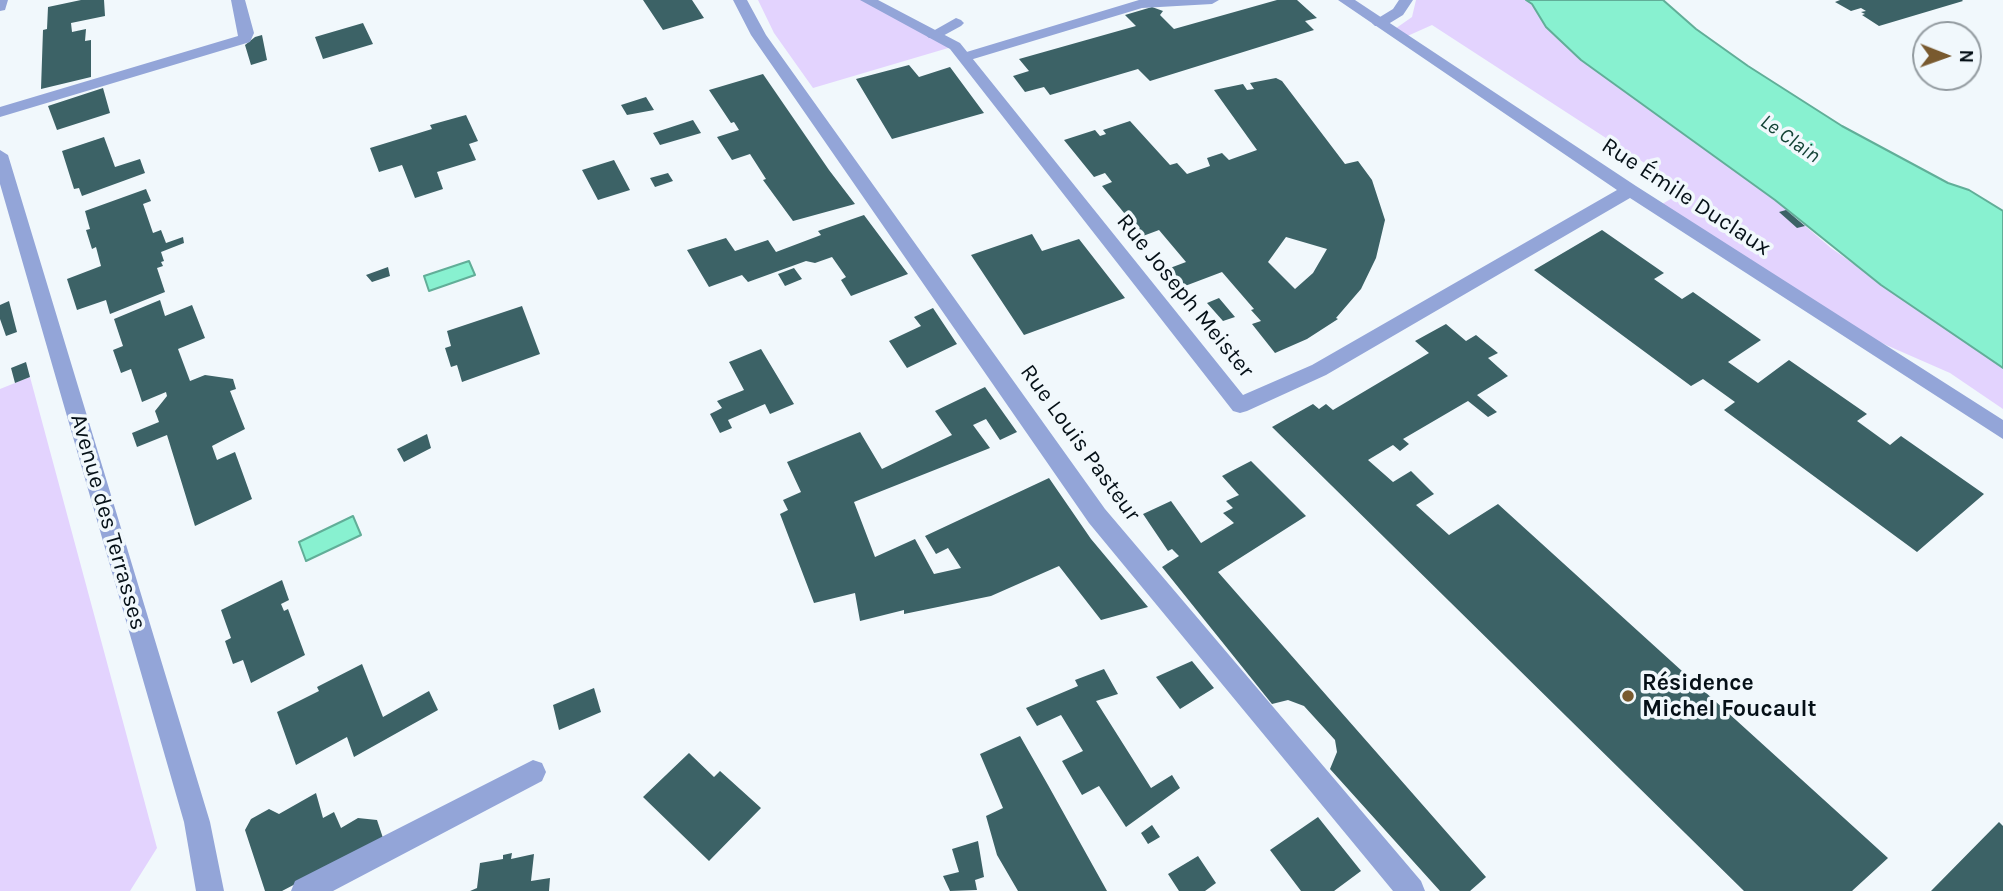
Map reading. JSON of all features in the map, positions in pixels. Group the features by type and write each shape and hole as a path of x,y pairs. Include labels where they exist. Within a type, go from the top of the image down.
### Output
{"street":[{"path":"0,7 1,0"},
{"path":"0,112 239,41 245,38 246,33 237,0"},
{"name":"Rue Louis Pasteur","path":"740,0 759,35 1097,516 1266,722 1411,891"},
{"name":"Rue Joseph Meister","path":"867,0 955,46 1240,405 1319,370 1630,190"},
{"path":"965,57 1141,4 1212,0"},
{"name":"Rue Émile Duclaux","path":"1345,0 1630,190 2003,431"},
{"path":"1380,23 1398,12 1406,0"},
{"path":"934,35 956,23"},
{"name":"Avenue des Terrasses","path":"0,155 197,822 210,891"},
{"path":"305,891 533,772"}],"shaded area":[{"path":"758,0 867,0 955,46 813,88 774,33"},
{"path":"1416,0 1526,0 1532,4 1546,27 1581,60 1775,200 1831,248 2003,368 2003,409 1950,373 1829,320 1657,207 1686,190 1432,25 1403,38 1392,31 1412,17"},
{"path":"30,377 157,848 130,891 0,891 0,389"}],"water":[{"name":"Le Clain","path":"1526,0 1663,0 1696,29 1748,66 1842,126 1948,183 1969,190 2003,211 2003,368 1881,285 1775,200 1581,60 1546,27 1532,4"},
{"path":"469,261 475,275 429,291 424,276"},
{"path":"353,516 361,535 306,561 299,542"}],"building":[{"path":"81,0 104,0 105,16 71,23 72,32 86,29 85,41 91,40 91,77 41,89 43,30 47,29 48,7"},
{"path":"643,0 692,0 704,18 663,30"},
{"path":"1277,0 1297,0 1317,18 1305,21 1314,30 1150,81 1138,69 1050,95 1044,87 1025,92 1013,76 1029,71 1019,59 1136,26 1125,15 1152,7 1163,11 1160,15 1174,29"},
{"path":"1963,1 1879,26 1862,15 1865,14 1861,12 1866,11 1861,8 1851,11 1835,2"},
{"path":"363,23 373,44 323,59 315,37"},
{"path":"262,35 267,60 251,65 245,45"},
{"path":"909,65 919,77 950,67 984,113 892,139 856,79"},
{"path":"763,74 855,204 793,221 763,180 766,179 750,154 732,160 717,137 739,130 734,122 731,123 709,90"},
{"path":"1276,78 1282,81 1345,164 1358,161 1372,180 1385,220 1376,258 1361,289 1336,318 1338,319 1307,339 1275,353 1252,324 1261,321 1251,310 1254,309 1222,272 1185,286 1170,268 1186,262 1159,230 1143,236 1102,186 1112,182 1105,173 1094,177 1064,140 1095,130 1100,136 1106,134 1103,130 1130,121 1170,165 1177,163 1187,174 1210,166 1207,158 1222,153 1229,160 1257,150 1214,90 1243,84 1247,90 1254,89 1250,83","holes":["1286,237 1327,249 1313,273 1295,289 1268,262"]},
{"path":"103,88 110,113 57,130 48,106"},
{"path":"646,97 654,110 627,115 621,105"},
{"path":"466,115 478,141 469,144 476,160 437,172 443,189 415,198 402,165 379,172 370,148 432,129 430,125"},
{"path":"693,120 701,133 660,145 653,133"},
{"path":"104,137 115,167 140,159 145,173 82,196 79,188 74,189 62,151"},
{"path":"614,160 630,190 598,200 582,170"},
{"path":"668,173 673,181 655,187 650,178"},
{"path":"146,189 151,201 143,204 153,233 161,230 166,243 183,237 184,243 161,252 163,266 157,268 165,292 110,314 106,300 77,310 67,279 101,266 96,247 92,249 86,230 90,229 85,211"},
{"path":"1786,210 1805,226 1797,228 1779,212"},
{"path":"864,215 908,274 851,296 841,280 846,277 832,257 815,263 806,261 748,282 742,275 709,287 687,250 726,238 735,251 768,240 776,252 821,235 818,231"},
{"path":"1602,230 1664,273 1654,279 1682,299 1693,292 1761,340 1728,362 1758,383 1789,360 1867,414 1857,421 1890,445 1901,436 1984,494 1917,552 1724,410 1735,402 1703,379 1691,386 1534,270"},
{"path":"1032,234 1042,251 1079,239 1125,298 1024,335 971,255"},
{"path":"388,267 390,276 372,282 366,275"},
{"path":"794,268 802,279 785,286 778,274"},
{"path":"1219,298 1235,317 1223,321 1207,303"},
{"path":"160,300 165,316 192,305 205,338 178,349 190,381 205,375 233,379 236,389 230,391 245,429 212,446 217,460 235,452 252,499 195,526 167,435 137,447 132,433 159,422 155,411 167,396 166,392 142,402 131,369 121,373 113,350 123,346 114,319"},
{"path":"9,301 17,332 6,336 0,319 0,305"},
{"path":"522,306 540,354 462,382 457,365 451,367 445,348 451,346 447,331"},
{"path":"933,308 957,344 907,368 889,341 921,326 914,317"},
{"name":"Résidence Michel Foucault","path":"1446,324 1466,341 1476,335 1498,353 1488,358 1508,376 1477,395 1497,412 1488,417 1468,401 1403,439 1409,444 1400,451 1393,445 1368,460 1393,482 1411,471 1434,494 1416,505 1449,535 1498,504 1888,858 1852,891 1744,891 1272,427 1313,404 1319,409 1326,404 1333,410 1429,353 1415,341"},
{"path":"761,349 794,404 770,414 765,404 728,420 732,428 720,433 710,414 722,408 717,401 744,390 729,362"},
{"path":"26,362 30,377 15,383 11,368"},
{"path":"985,387 1017,432 1000,440 986,419 973,425 990,448 854,502 875,557 915,539 934,574 961,568 948,548 936,554 925,536 1049,478 1091,539 1148,607 1101,620 1059,566 991,596 904,614 904,610 860,621 855,593 814,603 780,514 788,510 783,500 801,492 787,462 860,432 882,469 952,435 935,411"},
{"path":"427,434 431,448 404,462 397,449"},
{"path":"1251,461 1306,516 1218,572 1486,877 1470,891 1440,891 1330,769 1337,752 1335,740 1304,706 1288,700 1272,704 1162,567 1179,556 1172,549 1168,551 1143,514 1171,501 1201,543 1234,523 1223,513 1233,508 1226,501 1239,495 1222,476"},
{"path":"282,580 289,600 281,604 284,611 288,609 305,655 251,683 243,660 233,664 225,641 231,638 221,610"},
{"path":"1192,661 1214,688 1180,709 1156,677"},
{"path":"362,664 383,717 429,691 438,710 354,757 347,737 296,765 277,712 319,691 317,687"},
{"path":"1104,669 1118,694 1096,701 1151,788 1172,775 1180,788 1126,827 1099,786 1082,795 1062,761 1083,751 1061,715 1037,726 1026,708 1078,686 1075,680"},
{"path":"594,688 601,712 559,730 553,705"},
{"path":"1020,736 1107,891 1018,891 997,855 986,816 1003,808 980,754"},
{"path":"689,753 714,777 720,771 761,808 709,861 643,797"},
{"path":"316,793 323,818 334,812 341,828 358,818 377,820 383,838 282,891 265,891 245,830 251,819 269,809 279,814"},
{"path":"1318,817 1361,871 1334,891 1301,891 1270,850"},
{"path":"1999,822 2003,826 2003,891 1931,891"},
{"path":"1152,825 1160,837 1148,844 1141,833"},
{"path":"978,841 984,877 975,880 977,890 950,891 943,876 959,872 952,849"},
{"path":"512,853 511,859 534,854 531,881 550,878 549,891 470,891 477,888 480,863 503,859 503,855"},
{"path":"1198,856 1216,883 1205,891 1179,891 1168,874"}],"place":[{"name":"Résidence Michel Foucault","path":"1628,696"}]}
